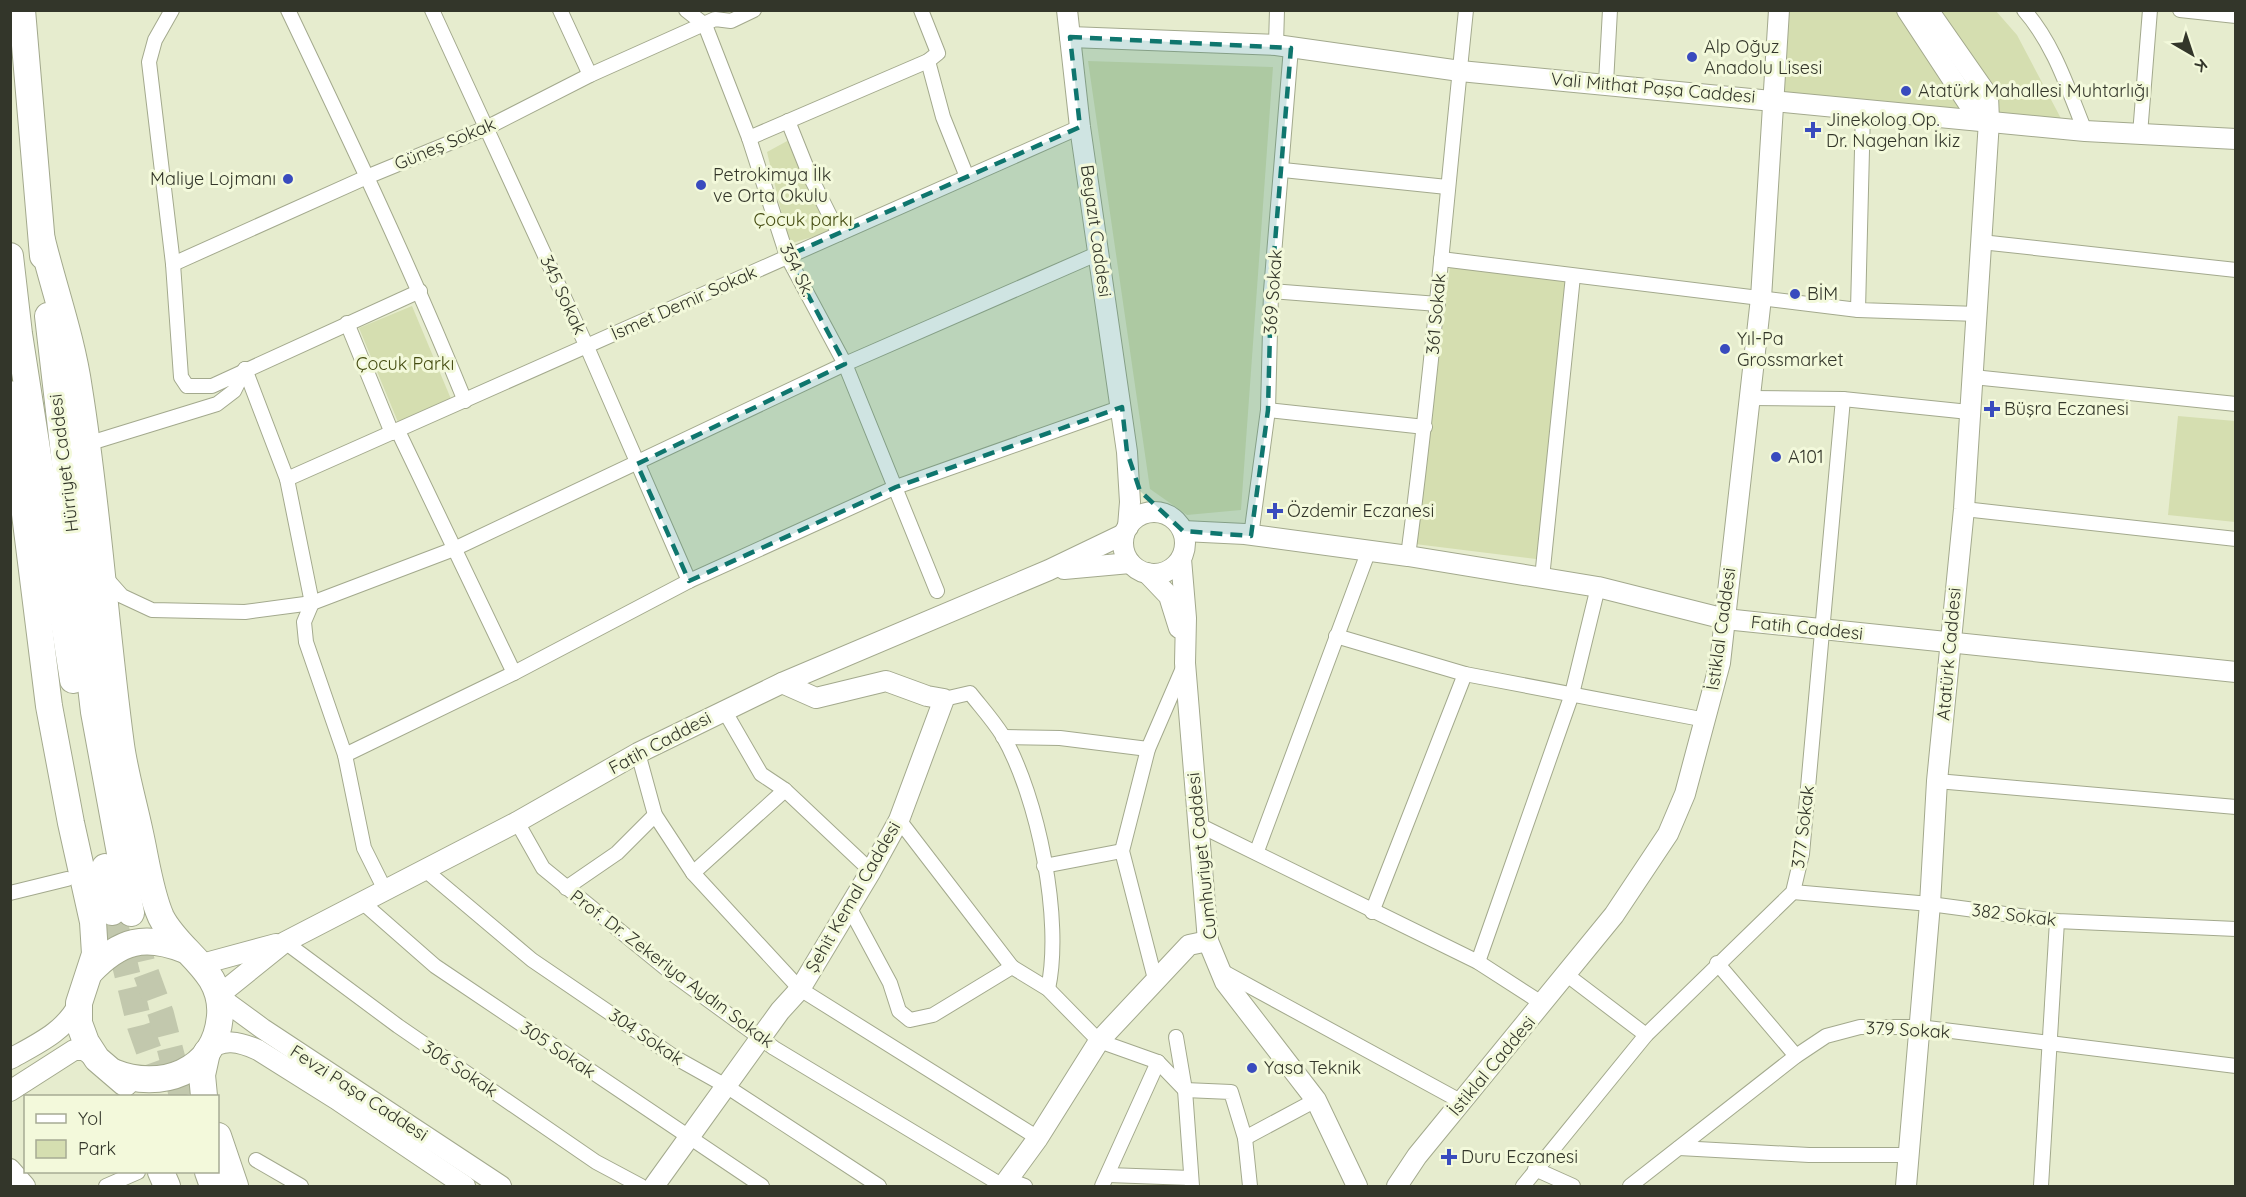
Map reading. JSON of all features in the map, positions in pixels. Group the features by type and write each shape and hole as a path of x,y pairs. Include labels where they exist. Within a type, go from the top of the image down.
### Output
{"highway":[{"name":"Hürriyet Caddesi","path":"10,256 19,334 54,561 122,913 94,712 49,329 24,18"},
{"path":"42,240 79,385 103,573 121,747 138,825 160,915 171,935 212,979 218,996 220,1015 216,1034 207,1052 202,1075 204,1095"},
{"path":"10,394 49,706 93,922 95,954 79,1003 80,1023 86,1042 127,1086 132,1095"},
{"path":"90,972 105,956 123,946 144,941 165,942 193,957"},
{"path":"105,1065 132,1080 153,1082 174,1077 192,1067 207,1052"},
{"path":"219,1139 235,1186"}],"street":[{"path":"172,10 155,40 149,62 173,264 181,377 187,386 212,386 420,291"},
{"path":"288,10 369,176 465,401"},
{"name":"345 Sokak","path":"432,10 586,347 689,581"},
{"path":"560,10 590,75"},
{"name":"Güneş Sokak","path":"173,264 369,176 486,128 703,15 730,21 754,10"},
{"path":"749,138 928,61 938,53 921,10"},
{"name":"Beyazıt Caddesi","path":"1067,10 1080,127 1127,452"},
{"name":"369 Sokak","path":"1251,536 1268,410 1271,291 1283,170 1284,46 1277,10"},
{"path":"1460,71 1466,10"},
{"path":"1606,83 1610,10"},
{"name":"İstiklal Caddesi","path":"1396,1186 1417,1156 1567,975 1620,907 1668,834 1685,794 1720,663 1761,298 1779,10"},
{"path":"1907,10 1970,106 1989,121"},
{"name":"Atatürk Caddesi","path":"1906,1186 1930,904 1937,781 1964,509 1989,121 1988,96 1928,10"},
{"path":"1934,10 1956,51"},
{"path":"2024,10 2055,56 2085,131"},
{"path":"2140,134 2150,10"},
{"path":"2180,10 2235,16"},
{"name":"354 Sk.","path":"703,15 749,138 787,256 845,364 937,591"},
{"name":"Vali Mithat Paşa Caddesi","path":"1070,37 1284,46 1460,71 1774,99 1863,110 2085,131 2235,139"},
{"path":"928,61 943,117 967,177"},
{"name":"361 Sokak","path":"1408,556 1425,427 1460,71"},
{"path":"1858,310 1863,110"},
{"path":"788,121 810,176 839,234"},
{"name":"İsmet Demir Sokak","path":"286,479 1080,127"},
{"path":"1283,170 1447,187"},
{"path":"1981,242 2235,270"},
{"path":"103,573 122,596 152,610 245,612 312,603 454,549 845,364 1099,253"},
{"path":"1441,259 1858,310 1978,314"},
{"path":"1542,578 1573,276"},
{"path":"1271,291 1438,304"},
{"path":"347,323 395,432 514,673"},
{"path":"87,444 217,404 234,391 246,369"},
{"path":"246,369 286,479 312,603 304,622 306,642 345,754 364,848 385,890"},
{"path":"1973,377 2235,404"},
{"path":"1748,398 1843,399 1969,412"},
{"name":"377 Sokak","path":"1523,1186 1646,1035 1717,963 1793,892 1802,854 1843,399"},
{"path":"345,754 514,673 689,581 896,487 1122,407"},
{"path":"1268,410 1425,427"},
{"path":"1127,452 1140,491 1151,505 1169,515 1184,544"},
{"path":"1127,452 1130,502 1123,544 1130,562 1147,573"},
{"path":"1964,509 2235,539"},
{"name":"Fatih Caddesi","path":"218,996 285,942 517,822 638,753 782,683 1049,570 1126,530 1138,516 1148,512 1169,515"},
{"name":"Fatih Caddesi","path":"1184,544 1251,536 1369,550 1598,586 1725,619 2235,672"},
{"name":"Fatih Caddesi","path":"1184,544 1276,540"},
{"name":"Fatih Caddesi","path":"1147,573 1168,571 1184,544"},
{"name":"Cumhuriyet Caddesi","path":"1184,544 1185,663 1197,824 1209,941 1225,982 1316,1100 1357,1186"},
{"path":"1257,852 1369,550"},
{"name":"Fatih Caddesi","path":"1049,570 1130,562"},
{"name":"Cumhuriyet Caddesi","path":"1147,573 1169,596 1179,629 1185,663"},
{"path":"1478,962 1572,694 1598,586"},
{"path":"1336,636 1465,674 1706,720"},
{"path":"1155,979 1122,851 1148,749 1185,663"},
{"path":"1372,912 1465,674"},
{"path":"782,683 816,698 886,681 927,696 944,699 970,693 1003,737 1028,796 1044,866 1052,934 1048,989"},
{"name":"Şehit Kemal Caddesi","path":"654,1186 763,1038 780,1011 800,989 848,905 872,872 899,820 944,699"},
{"path":"724,710 761,774 785,790 872,872"},
{"path":"1003,737 1060,738 1148,749"},
{"path":"638,753 655,815 693,873 800,989 1038,1138"},
{"path":"1937,781 2235,807"},
{"path":"693,873 785,790"},
{"path":"566,888 617,853 655,815"},
{"path":"899,820 1012,967 1048,989 1100,1041 1158,1062 1185,1090 1231,1092 1245,1138 1250,1186"},
{"name":"Prof. Dr. Zekeriya Aydın Sokak","path":"517,822 543,868 674,975 774,1048 1010,1185"},
{"path":"1197,824 1257,852 1372,912 1478,962 1543,1004"},
{"path":"1044,866 1122,851"},
{"name":"304 Sokak","path":"425,870 532,960 676,1058 726,1086 879,1186"},
{"path":"10,893 67,879"},
{"name":"382 Sokak","path":"1793,892 1930,904 2057,921 2235,929"},
{"name":"305 Sokak","path":"362,902 435,966 762,1186"},
{"path":"848,905 890,983 899,1011 910,1020 933,1014 1012,967"},
{"path":"2042,1186 2057,921"},
{"path":"1010,1185 1100,1041 1155,979 1189,945 1209,941"},
{"name":"Fatih Caddesi","path":"193,957 285,942"},
{"name":"306 Sokak","path":"285,942 426,1046 597,1162 641,1186"},
{"path":"1717,963 1796,1056"},
{"path":"1220,970 1462,1102"},
{"path":"1567,975 1646,1035"},
{"name":"Fevzi Paşa Caddesi","path":"218,996 263,1029 501,1186"},
{"path":"10,1059 56,1032 72,1018 79,1003"},
{"name":"379 Sokak","path":"1630,1186 1796,1056 1826,1036 1860,1027 1919,1027 2050,1045 2235,1066"},
{"path":"1158,1062 1105,1181 1191,1182 1185,1090 1176,1037"},
{"name":"Fevzi Paşa Caddesi","path":"207,1052 222,1042 247,1045 258,1050 336,1099 465,1186"},
{"path":"10,1091 74,1050 84,1050 105,1065"},
{"path":"1245,1138 1316,1100"},
{"path":"1679,1148 1809,1155 1907,1155"},
{"path":"256,1160 301,1186"},
{"path":"10,1169 25,1186"},
{"path":"1535,1169 1573,1186"},
{"path":"106,1186 136,1173"}],"highlighted area":[{"path":"1070,37 1291,48 1271,291 1268,410 1251,536 1183,531 1140,491 1127,452 1122,407 896,487 689,581 637,464 845,364 787,256 1080,127"}],"green space":[{"path":"1779,11 1907,11 1970,106 1988,96 1934,11 1996,11 2017,35 2066,128 1774,99"},
{"path":"1088,61 1273,67 1241,510 1187,515 1150,489"},
{"name":"Çocuk parkı","path":"789,140 829,232 789,244 767,152"},
{"path":"1450,267 1571,282 1536,559 1415,544"},
{"name":"Çocuk Parkı","path":"412,306 451,399 398,422 359,328"},
{"path":"2178,416 2235,421 2235,522 2168,515"}],"tunnel":[{"path":"112,912 140,1026 165,1095"},
{"path":"136,936 142,962 161,1014 182,1095"}],"place":[{"name":"Alp Oğuz Anadolu Lisesi","path":"1692,57"},
{"name":"Atatürk Mahallesi Muhtarlığı","path":"1906,91"},
{"name":"Jinekolog Op. Dr. Nagehan İkiz","path":"1813,130"},
{"name":"Maliye Lojmanı","path":"288,179"},
{"name":"Petrokimya İlk ve Orta Okulu","path":"701,185"},
{"name":"BİM","path":"1795,294"},
{"name":"Yıl-Pa Grossmarket","path":"1725,349"},
{"name":"Büşra Eczanesi","path":"1992,409"},
{"name":"A101","path":"1776,457"},
{"name":"Özdemir Eczanesi","path":"1275,511"},
{"name":"Yasa Teknik","path":"1252,1068"},
{"name":"Duru Eczanesi","path":"1449,1157"}]}
